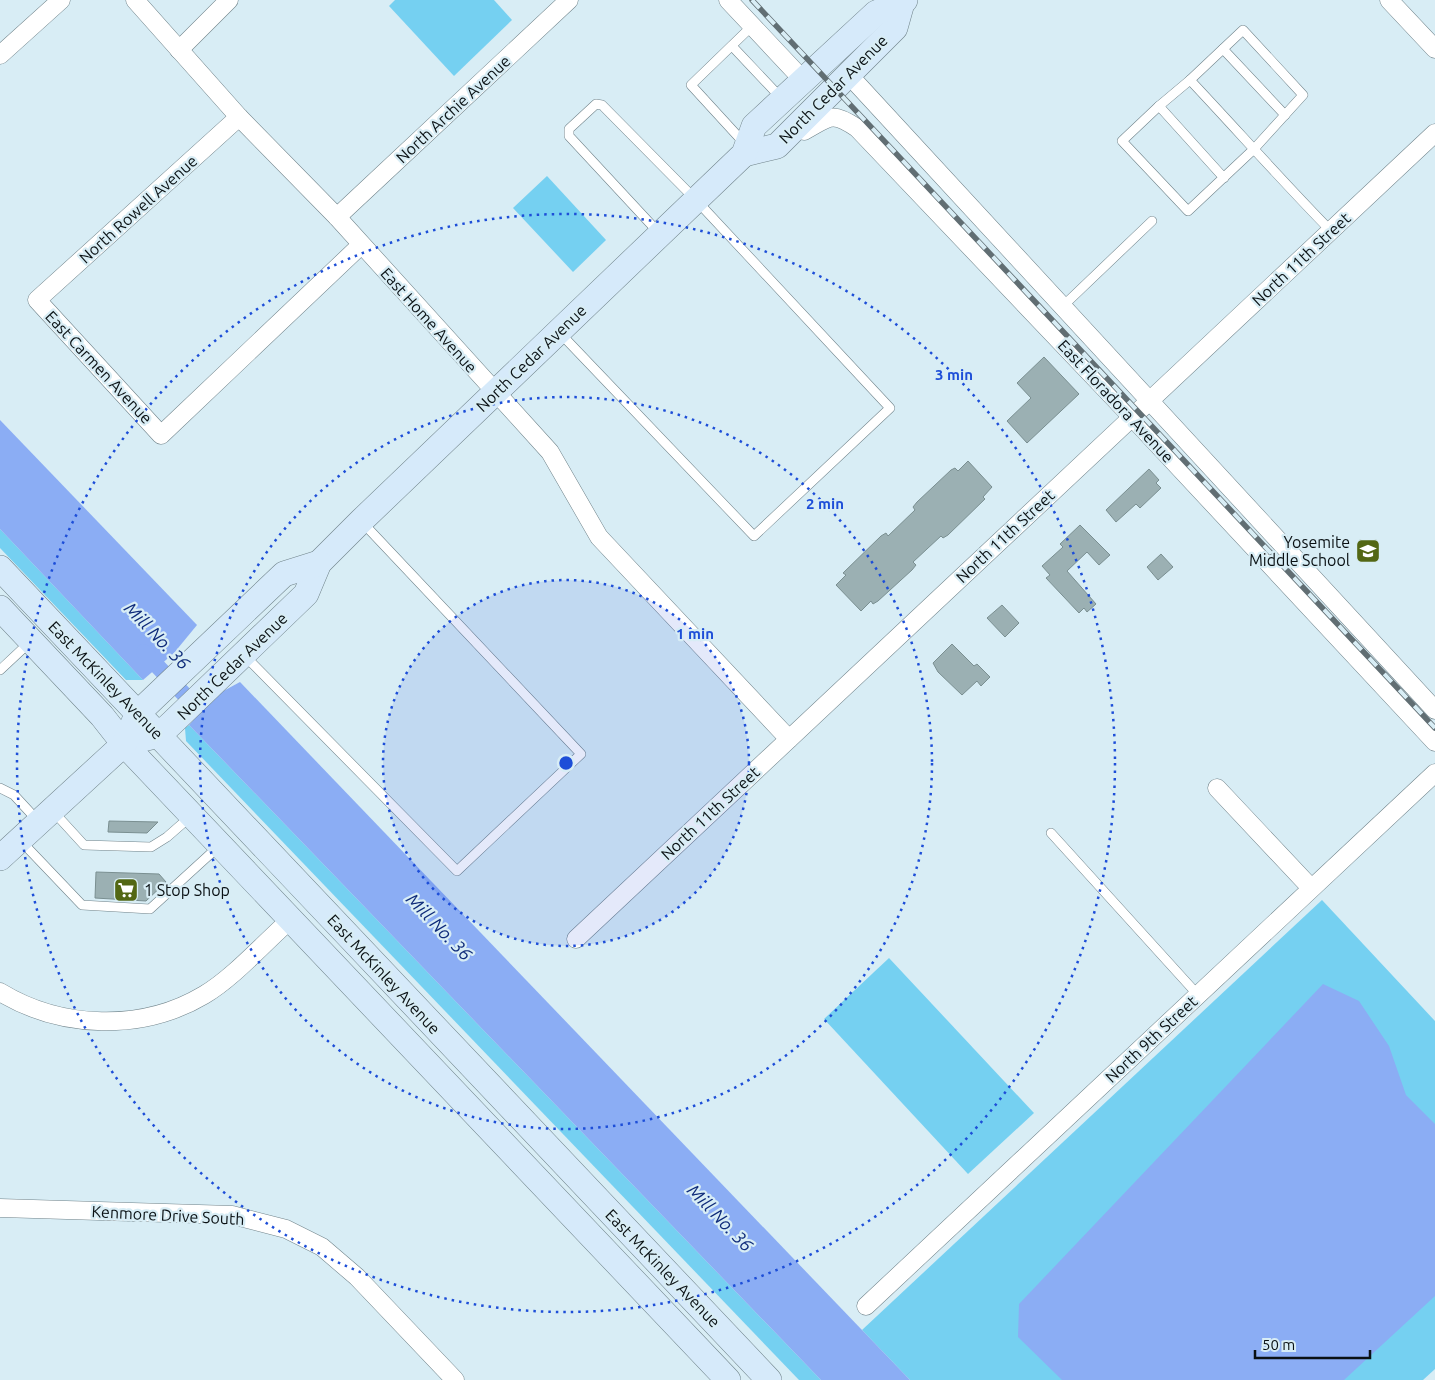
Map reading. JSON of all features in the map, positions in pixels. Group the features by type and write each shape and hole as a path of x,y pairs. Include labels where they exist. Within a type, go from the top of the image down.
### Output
{"main road":[{"name":"North Cedar Avenue","path":"745,150 777,146 894,28 904,1"},
{"name":"North Cedar Avenue","path":"124,744 168,727 306,594 319,563 361,520 660,235 745,150 754,126 876,12 904,1"},
{"name":"North Cedar Avenue","path":"0,858 124,744 146,705 284,574 319,563"},
{"name":"East McKinley Avenue","path":"0,568 168,727 455,1049 766,1379"},
{"name":"East McKinley Avenue","path":"0,608 102,716 124,744 191,816 728,1380"},
{"path":"342,974 356,972 366,978 404,1017 455,1049"}],"street":[{"path":"0,56 60,0"},
{"name":"East Home Avenue","path":"135,0 239,117 337,217 550,452 599,537 789,738"},
{"path":"179,50 229,0"},
{"name":"North Archie Avenue","path":"337,217 569,0"},
{"path":"728,0 803,80"},
{"path":"1389,0 1435,49"},
{"name":"East Floradora Avenue","path":"848,74 1435,710"},
{"name":"East Floradora Avenue","path":"777,146 813,126 822,118 833,116 844,119 857,128 1132,417 1435,742"},
{"name":"North Rowell Avenue","path":"37,300 239,117"},
{"name":"North 11th Street","path":"576,939 1435,133"},
{"name":"East Carmen Avenue","path":"37,300 161,435 361,245"},
{"name":"North 9th Street","path":"866,1306 1435,773"},
{"path":"1217,788 1312,888"},
{"path":"0,992 17,1003 40,1012 92,1021 118,1022 161,1014 205,995 290,920"},
{"name":"Kenmore Drive South","path":"0,1208 232,1215 286,1229 322,1247 357,1277 453,1379"}],"lane":[{"path":"745,150 691,85 752,26"},
{"path":"1244,30 1257,42 1303,95 1254,150 1188,211 1122,141 1190,80 1244,30"},
{"path":"732,46 782,100"},
{"path":"1223,49 1285,115"},
{"path":"1190,80 1331,231"},
{"path":"559,332 754,536 890,408 696,200 602,105 596,104 569,129 569,136 660,235"},
{"path":"1159,106 1224,178"},
{"path":"1062,307 1152,220"},
{"path":"244,654 457,871 581,754 361,520"},
{"path":"1,669 31,641"},
{"path":"0,788 46,816 84,844 151,847 167,837 191,816"},
{"path":"1051,833 1198,995"},
{"path":"20,840 82,905 150,909 220,846"}],"shaded area":[{"path":"395,0 494,0 512,20 454,76 389,6"},
{"path":"547,176 606,240 573,272 513,208"},
{"path":"0,529 143,680 126,680 0,548"},
{"path":"189,725 821,1380 799,1380 186,741 185,728"},
{"path":"1322,900 1435,1021 1435,1369 1423,1380 910,1380 862,1330"},
{"path":"889,958 1034,1113 968,1174 824,1019"}],"water":[{"path":"0,420 197,625 174,653 143,680 0,529"},
{"path":"240,682 910,1380 821,1380 189,725 216,695"},
{"path":"1323,984 1359,1001 1389,1046 1406,1095 1435,1124 1435,1296 1344,1380 1062,1380 1018,1337 1019,1304"}],"building":[{"path":"1044,357 1079,394 1027,443 1007,421 1031,398 1017,383"},
{"path":"968,461 992,487 983,497 985,499 948,535 943,538 941,536 913,562 916,565 912,570 878,601 873,604 871,601 861,611 836,585 846,575 843,573 881,536 886,533 888,536 915,510 913,507 917,502 951,470 955,468 958,471"},
{"path":"1149,469 1159,480 1156,483 1161,488 1140,508 1136,504 1116,522 1106,510"},
{"path":"1080,525 1110,555 1099,565 1087,552 1067,571 1096,604 1087,612 1084,608 1079,613 1046,578 1050,575 1042,566 1063,547 1060,544"},
{"path":"1161,554 1173,567 1158,580 1147,567"},
{"path":"1002,605 1019,623 1005,637 987,618"},
{"path":"952,644 974,666 977,664 990,677 981,686 977,681 962,695 938,672 933,663"},
{"path":"109,821 158,822 147,833 108,832"},
{"name":"1 Stop Shop","path":"96,872 159,874 166,882 146,901 95,898"}],"waterway":[{"name":"Mill No. 36","path":"144,652 199,710"}],"railway":[{"path":"752,0 1435,728"}],"place":[{"name":"Yosemite Middle School","path":"1368,551"},
{"name":"1 Stop Shop","path":"126,890"}]}
